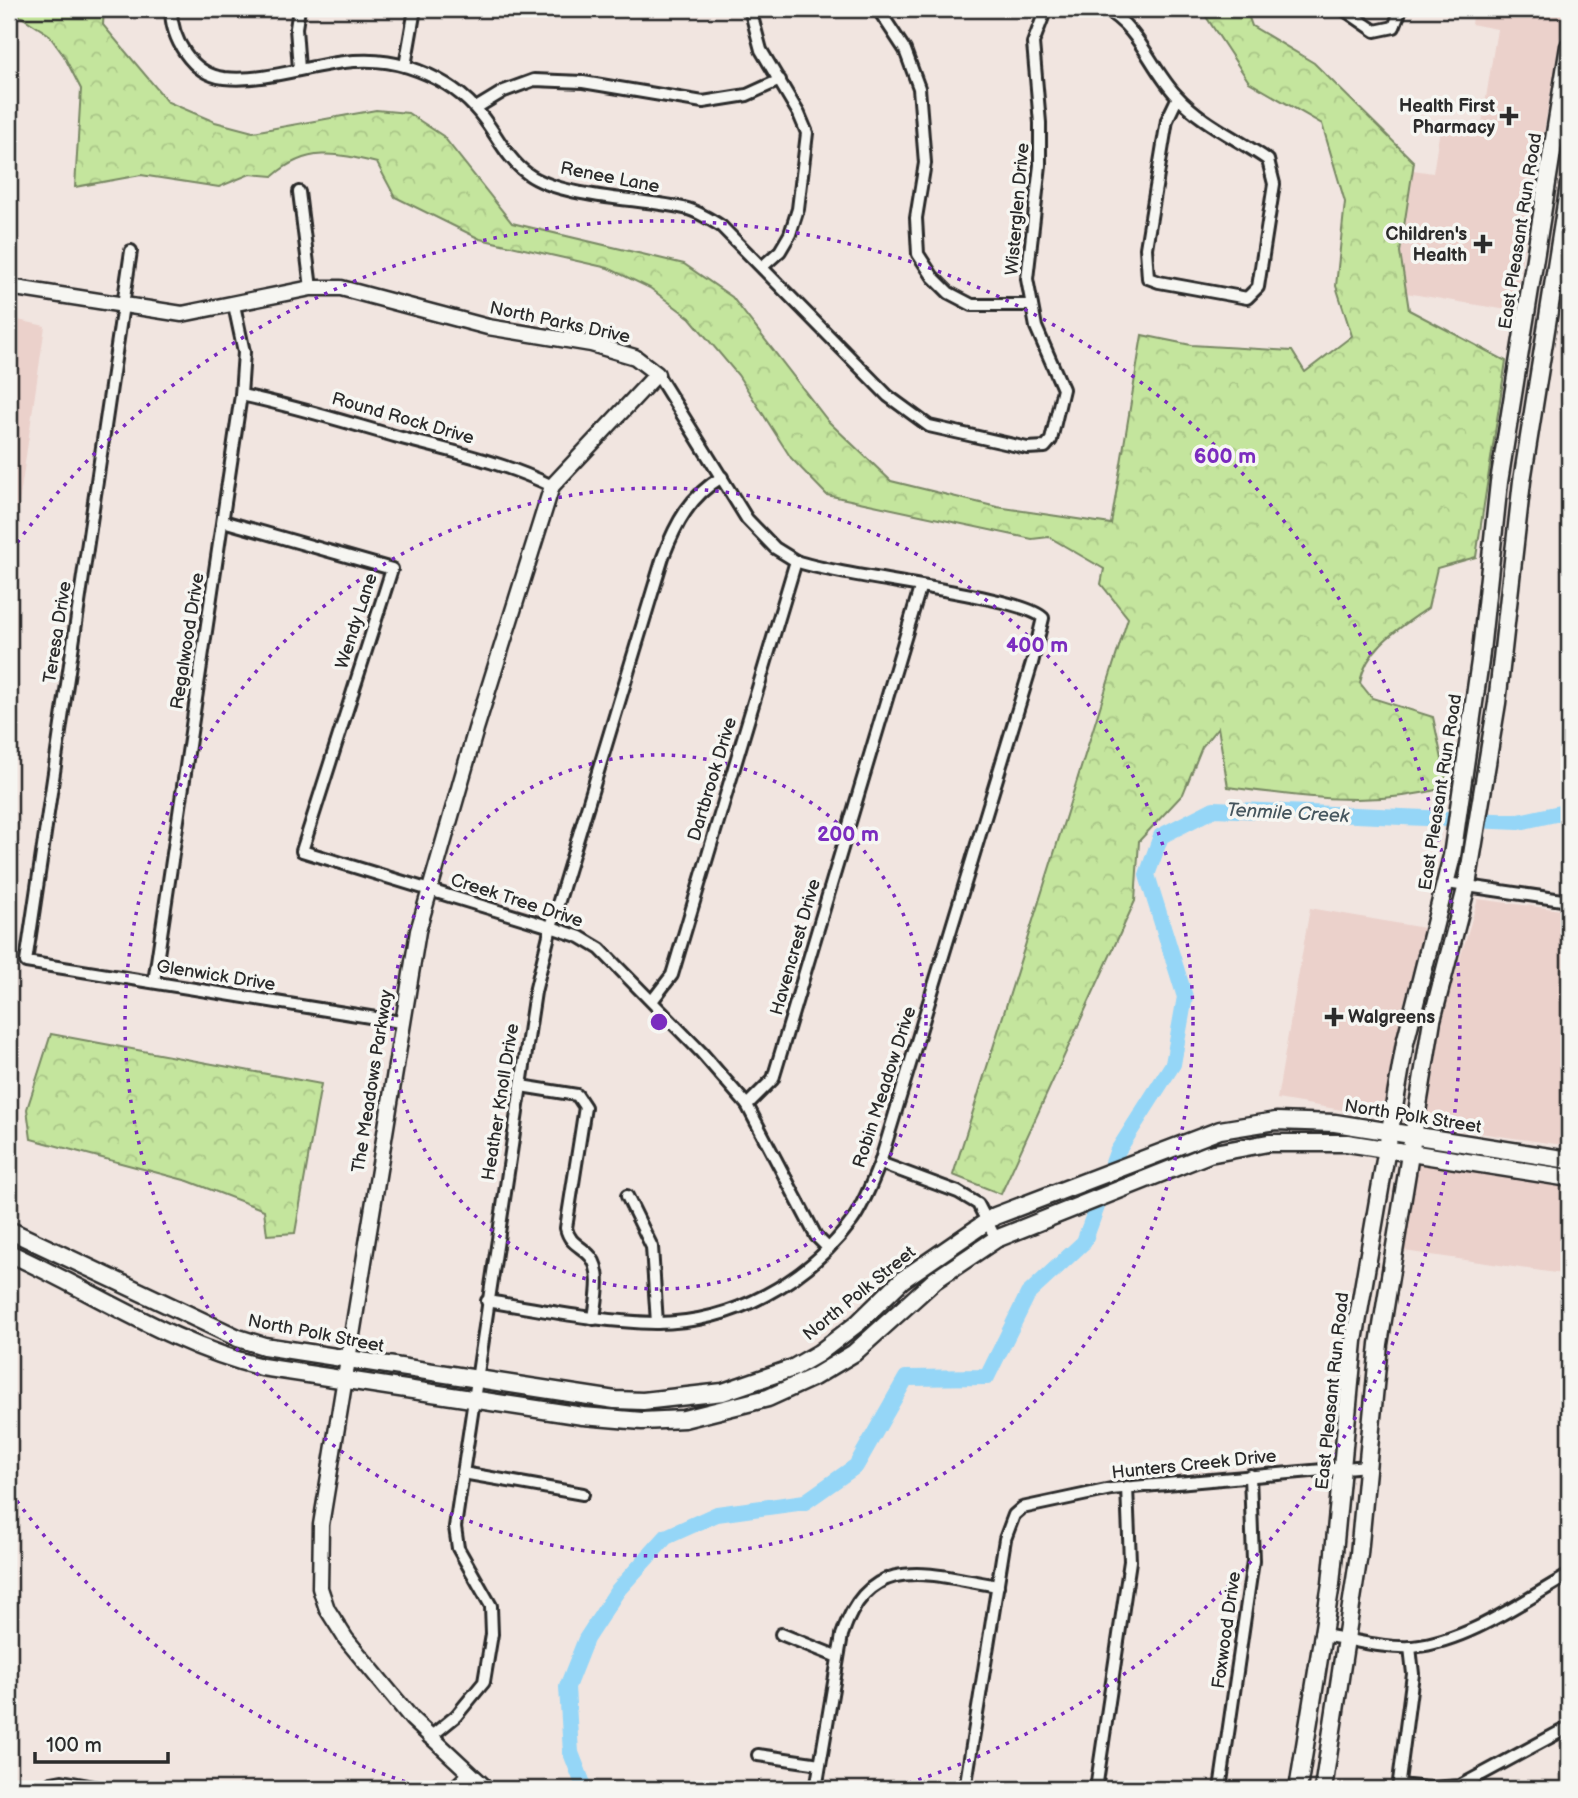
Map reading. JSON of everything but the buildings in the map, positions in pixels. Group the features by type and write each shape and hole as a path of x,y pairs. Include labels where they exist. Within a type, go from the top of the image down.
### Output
{"main road":[{"name":"East Pleasant Run Road","path":"1298,1789 1331,1584 1354,1341 1411,1018 1452,856 1487,595 1499,482 1564,106 1569,46"},
{"path":"1323,1789 1359,1554 1379,1344 1432,1020 1467,886 1510,597 1522,481 1569,185"},
{"path":"1521,349 1542,352"},
{"path":"1487,595 1510,597"},
{"path":"1411,1018 1432,1020"},
{"name":"North Polk Street","path":"9,1230 238,1338 285,1350 346,1360 615,1400 643,1401 723,1392 758,1382 819,1353 858,1323 902,1280 987,1221 1165,1148 1220,1130 1276,1121 1390,1130 1569,1160"},
{"name":"North Polk Street","path":"9,1253 223,1357 262,1367 583,1416 642,1421 684,1419 731,1410 768,1398 854,1353 934,1279 996,1239 1027,1224 1209,1154 1268,1143 1348,1143 1569,1178"},
{"path":"1524,1171 1526,1154"},
{"path":"43,1269 51,1251"},
{"path":"1354,1341 1379,1344"}],"street":[{"name":"Renee Lane","path":"170,9 171,28 178,44 203,69 223,78 334,62 376,61 405,66 446,83 476,108 507,154 527,174 562,187 690,209 721,226 888,396 929,426 1027,448 1045,447"},
{"path":"299,9 296,36 299,69"},
{"path":"405,66 415,9"},
{"path":"750,9 761,50 807,133 803,178 790,234 780,251 762,267"},
{"path":"878,9 905,50 919,88 925,163 916,218 918,254 933,277 949,293 972,305 1030,305"},
{"name":"Wisterglen Drive","path":"1045,447 1055,427 1063,389 1036,327 1027,279 1040,165 1041,123 1033,43 1046,9"},
{"path":"1104,9 1133,31 1159,75 1178,97 1213,127 1268,160 1274,184 1258,287 1247,298 1148,278 1146,248 1167,120 1178,97"},
{"path":"1343,9 1375,31 1381,31 1394,27 1401,9"},
{"path":"476,108 504,90 534,80 583,82 703,102 747,95 780,80"},
{"path":"9,112 9,156"},
{"path":"299,192 311,288"},
{"name":"Teresa Drive","path":"26,962 131,251"},
{"name":"North Parks Drive","path":"9,287 123,307 182,314 311,288 341,288 488,327 592,344 635,358 657,374 747,519 775,548 796,561 1000,602 1036,611 1043,618"},
{"name":"Regalwood Drive","path":"154,982 242,395 244,352 234,305"},
{"name":"The Meadows Parkway","path":"487,1789 429,1738 346,1639 327,1609 320,1588 321,1525 401,1022 418,931 429,891 552,485 657,374"},
{"name":"Round Rock Drive","path":"242,395 303,407 496,462 552,485"},
{"name":"Heather Knoll Drive","path":"429,1738 456,1716 484,1682 492,1634 491,1606 458,1548 455,1527 535,992 551,927 668,545 677,521 700,492 722,477"},
{"name":"Wendy Lane","path":"223,522 392,569 302,851"},
{"name":"Dartbrook Drive","path":"652,1001 672,975 796,561"},
{"name":"Havencrest Drive","path":"747,1105 773,1079 920,588"},
{"name":"Robin Meadow Drive","path":"488,1301 594,1319 657,1323 704,1319 762,1298 796,1277 852,1220 880,1163 1032,663 1043,618"},
{"name":"Creek Tree Drive","path":"302,851 551,927 580,937 600,949 652,1001 747,1105 816,1236 827,1247"},
{"path":"1447,883 1569,901"},
{"name":"Glenwick Drive","path":"26,962 401,1022"},
{"path":"521,1086 577,1095 585,1107 566,1228 569,1240 591,1257 596,1269 594,1319"},
{"path":"880,1163 958,1192 978,1204 996,1239"},
{"path":"628,1196 652,1248 657,1323"},
{"name":"Hunters Creek Drive","path":"965,1789 1005,1539 1014,1515 1022,1508 1127,1488 1367,1466"},
{"path":"463,1473 583,1494"},
{"name":"Foxwood Drive","path":"1220,1789 1253,1561 1250,1475"},
{"path":"1096,1789 1130,1562 1127,1488"},
{"path":"816,1789 838,1657 848,1615 862,1595 880,1581 902,1573 998,1586"},
{"path":"1322,1635 1410,1647 1451,1639 1569,1575"},
{"path":"781,1634 838,1657"},
{"path":"1410,1647 1413,1674 1399,1787 1460,1786 1569,1727"},
{"path":"758,1755 820,1764"},
{"path":"452,1789 470,1772"},
{"path":"48,1789 51,1783 62,1781 106,1789"}],"shaded area":[{"path":"1473,9 1565,9 1513,311 1406,293 1400,252 1413,170 1433,173 1441,123 1481,129 1497,29 1471,24"},
{"path":"9,318 45,326 9,572"},
{"path":"1478,899 1569,911 1569,1146 1432,1126 1426,1120 1444,1011"},
{"path":"1310,908 1424,928 1403,1007 1383,1117 1277,1099"},
{"path":"1418,1159 1569,1185 1569,1275 1404,1251"}],"green space":[{"path":"9,9 104,9 103,25 168,102 215,122 253,132 376,110 408,113 443,136 512,223 684,264 732,297 828,421 891,481 997,507 1111,524 1142,335 1191,345 1292,351 1305,372 1352,336 1336,286 1345,202 1322,124 1249,82 1201,9 1246,9 1252,26 1314,63 1414,162 1400,252 1409,310 1506,361 1476,557 1437,568 1428,608 1386,639 1369,659 1360,683 1372,698 1433,717 1448,787 1393,797 1338,799 1228,787 1218,727 1202,747 1183,794 1139,841 1135,901 1001,1194 953,1175 1128,618 1101,584 1104,569 1049,537 1032,539 827,495 791,458 738,375 690,318 650,288 608,268 480,239 395,197 377,163 322,154 298,160 273,176 250,174 219,187 141,175 75,187 81,89 64,56 48,34"},
{"path":"51,1034 321,1084 295,1233 267,1235 264,1210 188,1181 31,1139 27,1109"}],"waterway":[{"name":"Tenmile Creek","path":"585,1789 571,1753 567,1687 586,1639 618,1590 666,1537 717,1514 805,1502 856,1466 906,1378 987,1377 1028,1294 1084,1242 1117,1152 1173,1064 1185,997 1147,875 1161,836 1214,809 1519,822 1569,811"}],"place":[{"name":"Health First Pharmacy","path":"1509,116"},
{"name":"Children's Health","path":"1483,244"},
{"name":"Walgreens","path":"1334,1017"}]}
